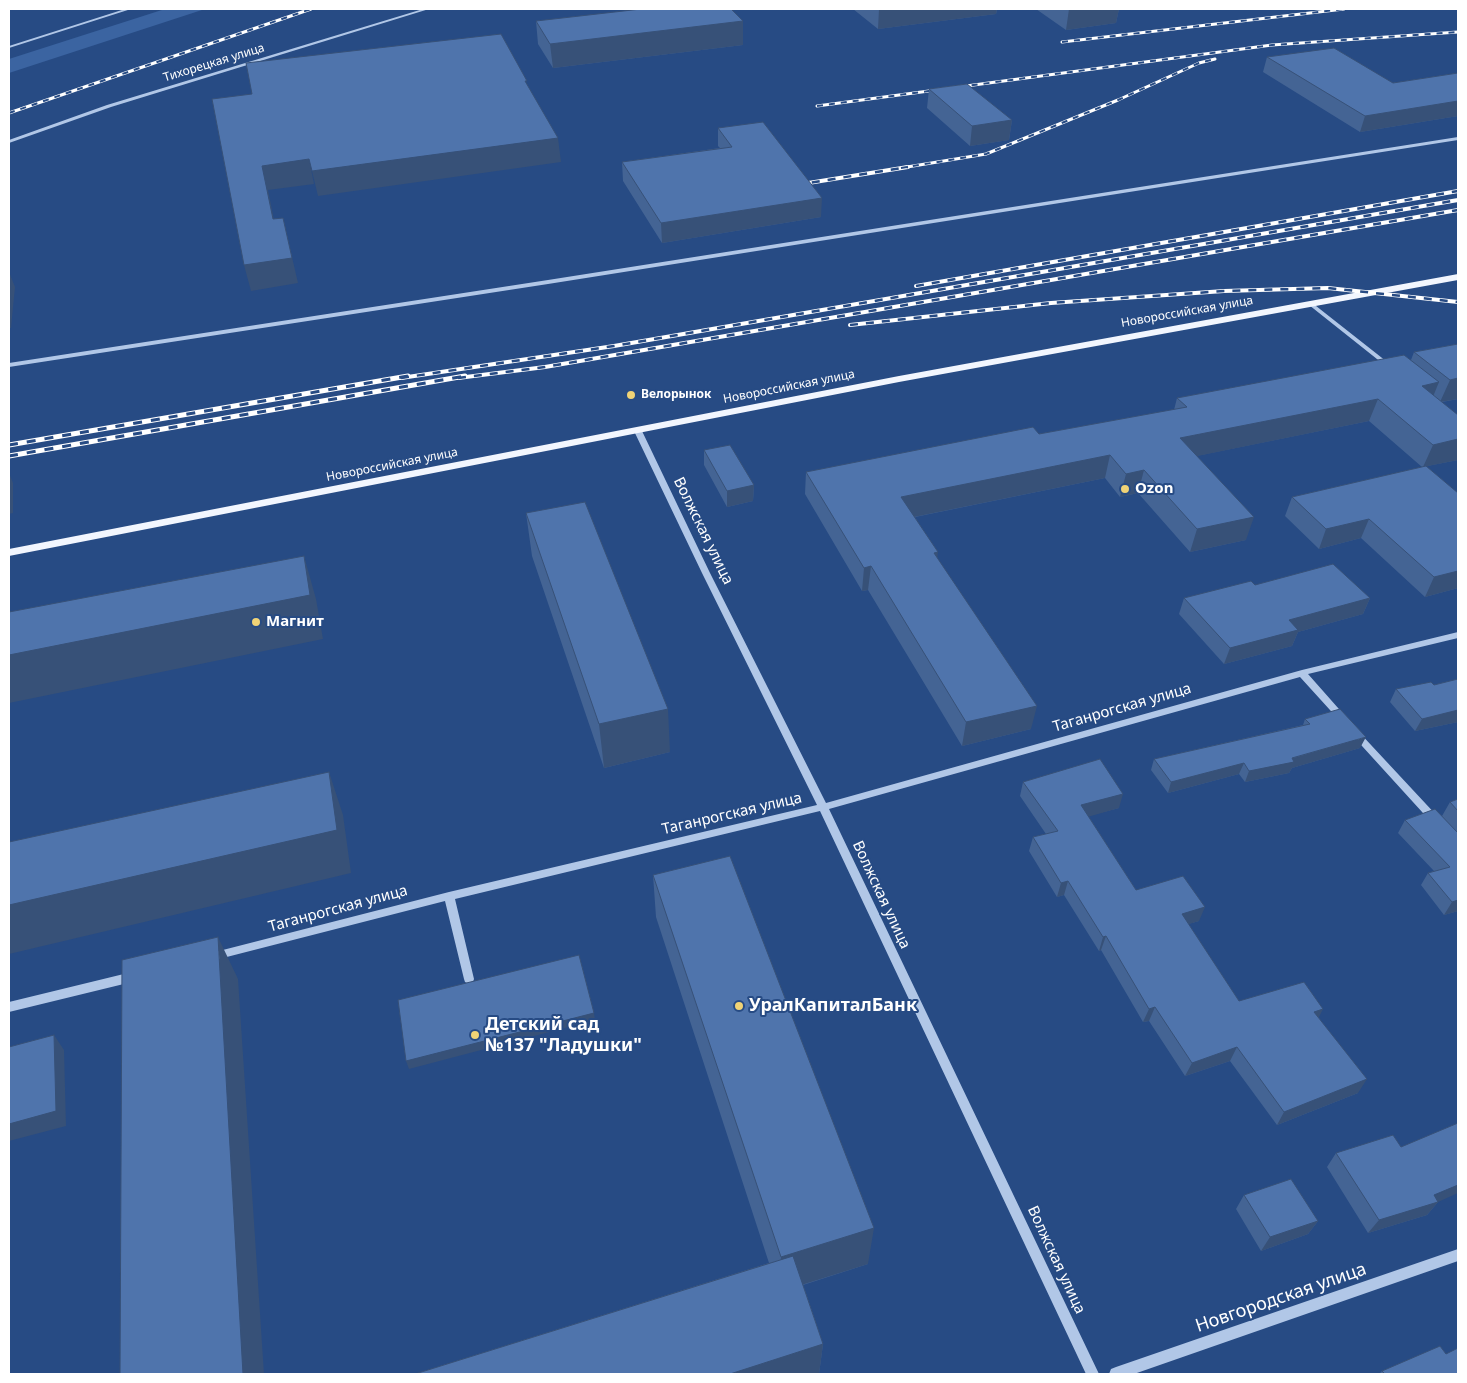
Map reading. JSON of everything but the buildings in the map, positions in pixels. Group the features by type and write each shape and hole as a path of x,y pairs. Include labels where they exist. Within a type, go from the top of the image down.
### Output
{"main road":[{"name":"Новороссийская улица","path":"9,553 908,377 1458,277"}],"street":[{"path":"9,47 129,9"},
{"name":"Тихорецкая улица","path":"9,142 109,106 427,9"},
{"path":"9,365 557,281 1458,138"},
{"path":"1311,304 1396,372"},
{"name":"Волжская улица","path":"638,431 706,573 823,807 1093,1374"},
{"name":"Таганрогская улица","path":"206,958 449,896 823,807 1302,673 1458,635"},
{"path":"1302,673 1445,832"},
{"path":"449,896 469,979"},
{"path":"9,1007 140,975"},
{"name":"Новгородская улица","path":"1116,1374 1458,1255"}],"shaded area":[{"path":"165,9 205,9 9,73 9,59"}],"railway":[{"path":"9,113 311,9"},
{"path":"1062,42 1344,9"},
{"path":"817,106 1272,45 1458,32"},
{"path":"901,168 986,154 1118,100 1199,63 1215,59"},
{"path":"796,185 908,167"},
{"path":"916,286 1458,191"},
{"path":"401,378 614,346 1458,200"},
{"path":"458,378 545,367 1458,210"},
{"path":"850,325 1051,303 1224,291 1328,288 1458,302"},
{"path":"9,445 408,376"},
{"path":"9,456 465,376"}],"place":[{"name":"Велорынок","path":"631,395"},
{"name":"Ozon","path":"1125,489"},
{"name":"Магнит","path":"256,622"},
{"name":"УралКапиталБанк","path":"739,1006"},
{"name":"Детский сад №137 \"Ладушки\"","path":"475,1035"}]}
